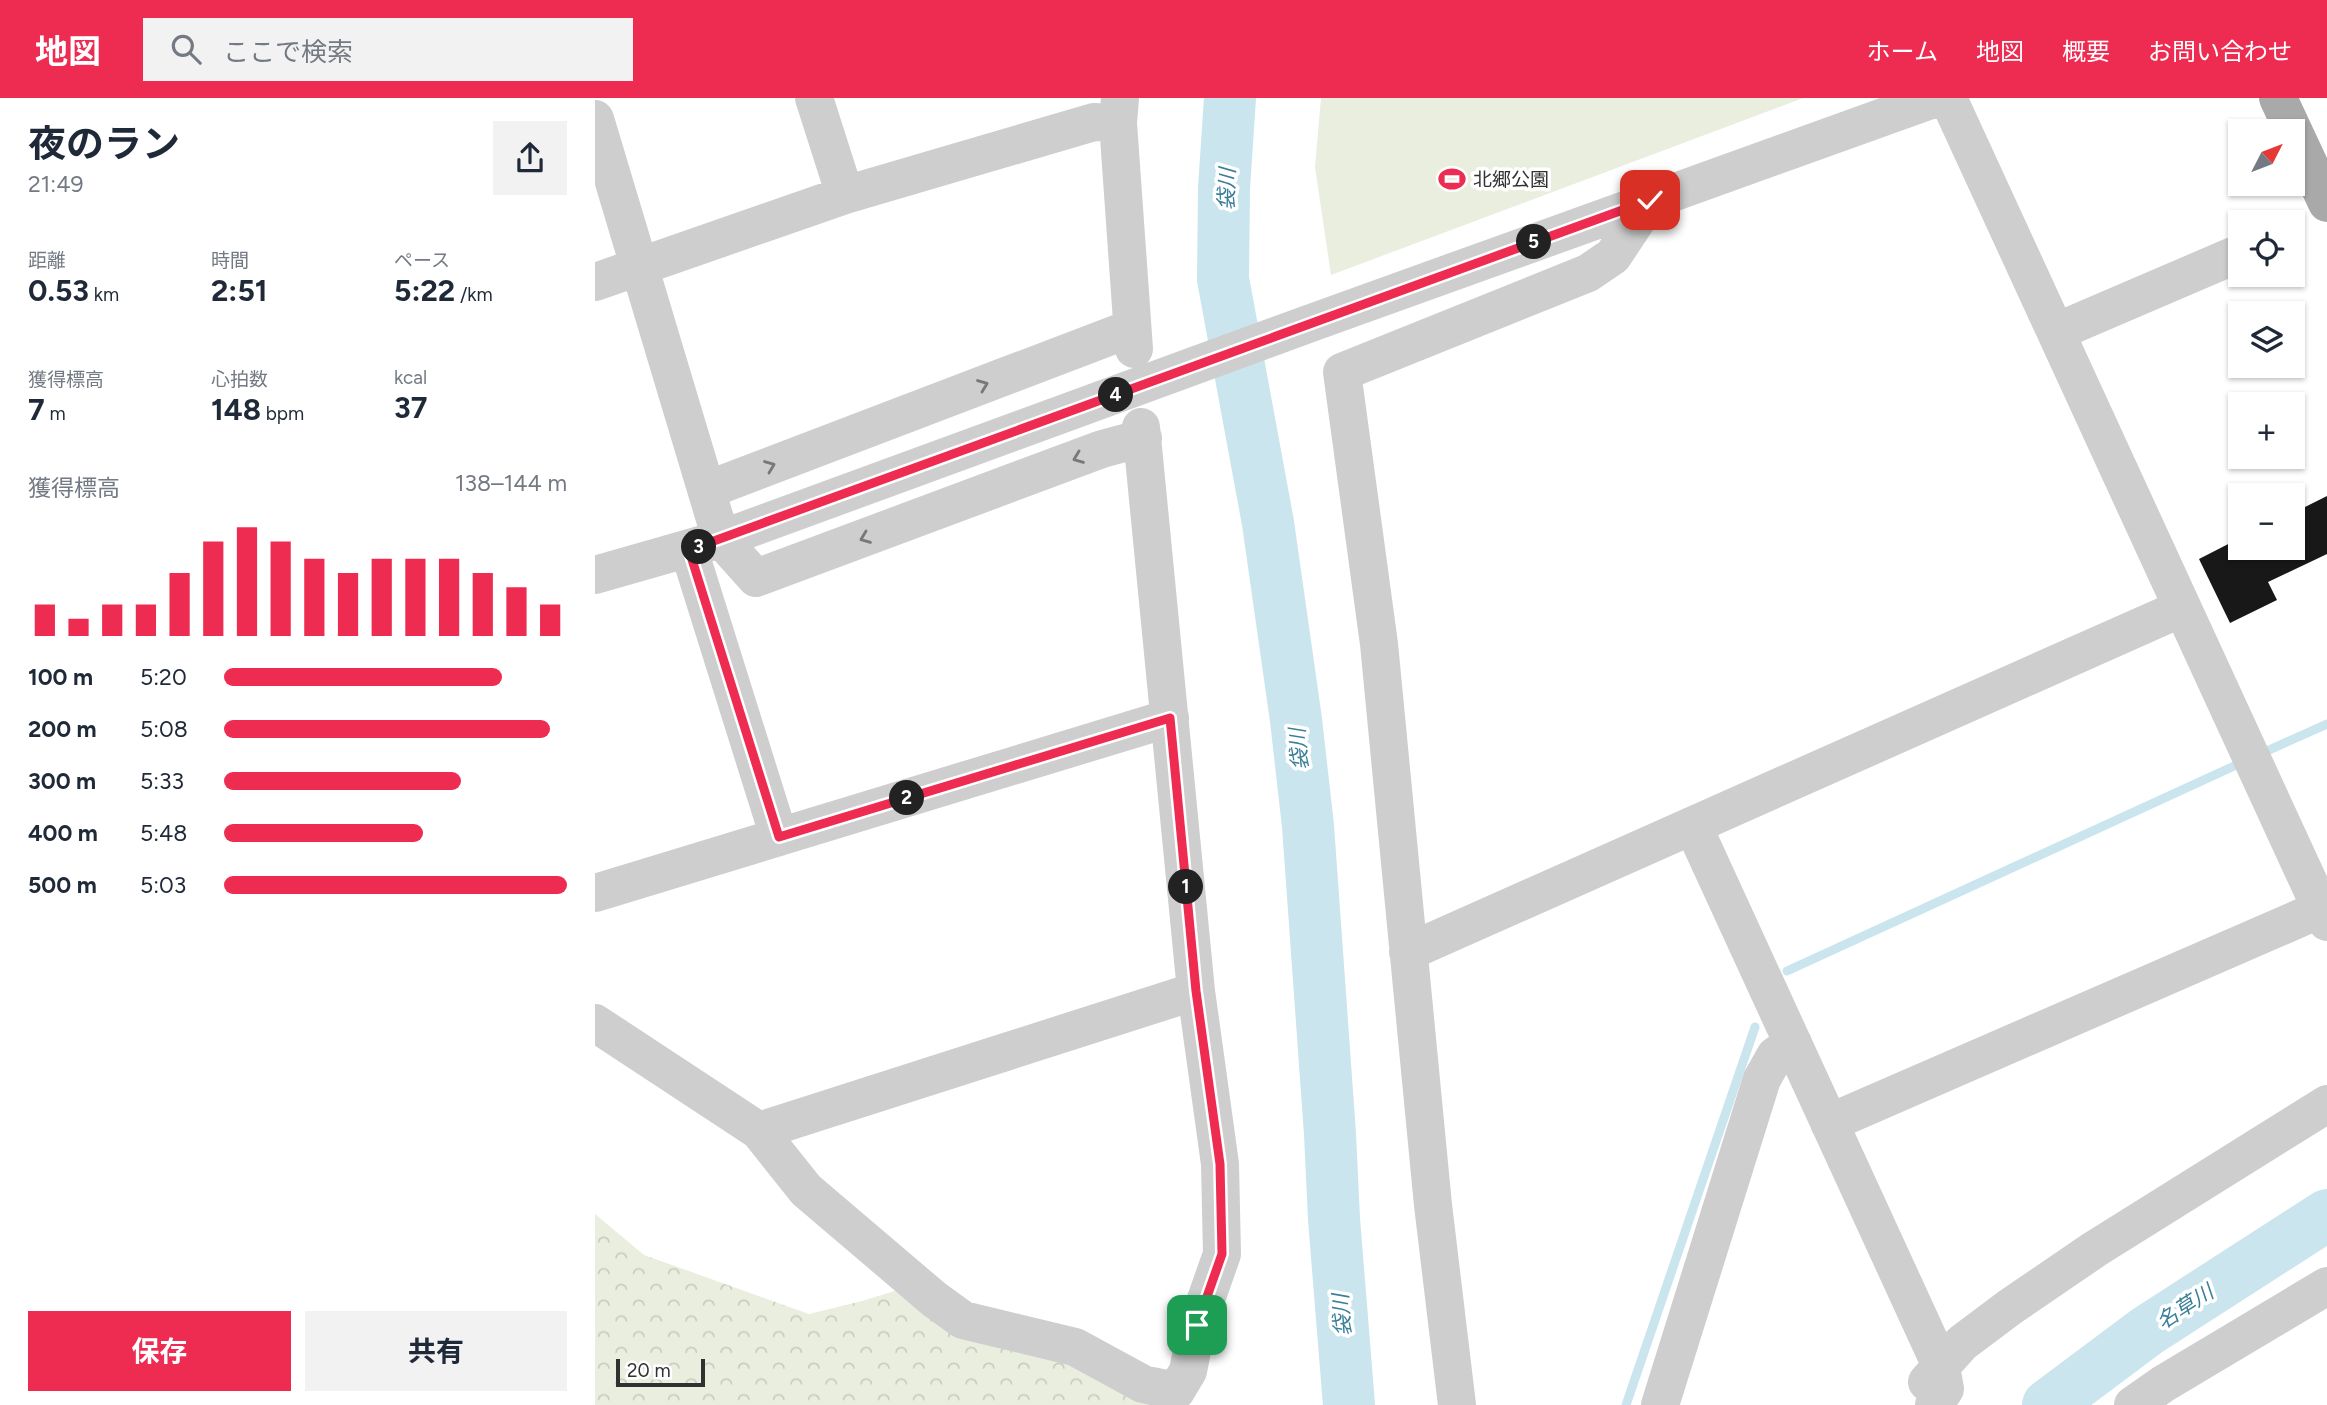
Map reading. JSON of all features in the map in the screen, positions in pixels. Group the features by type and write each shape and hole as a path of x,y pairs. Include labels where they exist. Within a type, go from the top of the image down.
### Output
{"main road":[{"path":"2278,98 2327,203"}],"street":[{"path":"814,98 845,195"},
{"path":"595,575 705,545 1936,98"},
{"path":"1829,1123 2324,915 1948,98"},
{"path":"595,282 845,195 1094,122 1119,110 1133,338 706,490"},
{"path":"595,119 706,490 705,545 779,837"},
{"path":"1457,1405 1433,1205 1379,643 1342,372 1588,273 1613,257 1650,200"},
{"path":"2056,332 2228,258"},
{"path":"595,1023 759,1131 806,1189 934,1299 963,1320 1075,1347 1143,1384 1176,1391 1188,1371 1197,1325 1222,1254 1220,1164 1196,991 1142,432 756,578 705,545"},
{"path":"1408,952 2182,608"},
{"path":"595,893 1170,718"},
{"path":"1693,826 1941,1366 1945,1389 1934,1405"},
{"path":"759,1131 1196,991"},
{"path":"1660,1405 1762,1079 1775,1056 1793,1043"},
{"path":"1907,1405 1962,1343 2010,1307 2095,1249 2327,1104"},
{"path":"2133,1405 2163,1384 2327,1286"}],"green space":[{"name":"北郷公園","path":"1321,98 1803,98 1331,275 1315,167"},
{"path":"595,1214 644,1255 809,1314 901,1289 1173,1405 595,1405"}],"building":[{"path":"2327,496 2327,554 2268,582 2277,600 2230,623 2199,559 2228,544 2228,560 2305,560 2305,507"}],"waterway":[{"name":"袋川","path":"1230,98 1224,188 1223,279 1268,523 1308,826 1349,1405"},
{"path":"2258,755 2327,724"},
{"path":"1787,971 2243,762"},
{"path":"1626,1405 1755,1027"},
{"name":"名草川","path":"2048,1405 2147,1331 2327,1215"}],"place":[{"name":"北郷公園","path":"1452,179"}],"route":[{"path":"1197,1325 1222,1254 1220,1164 1196,991 1170,718 779,837 689,550 1650,200"}]}
